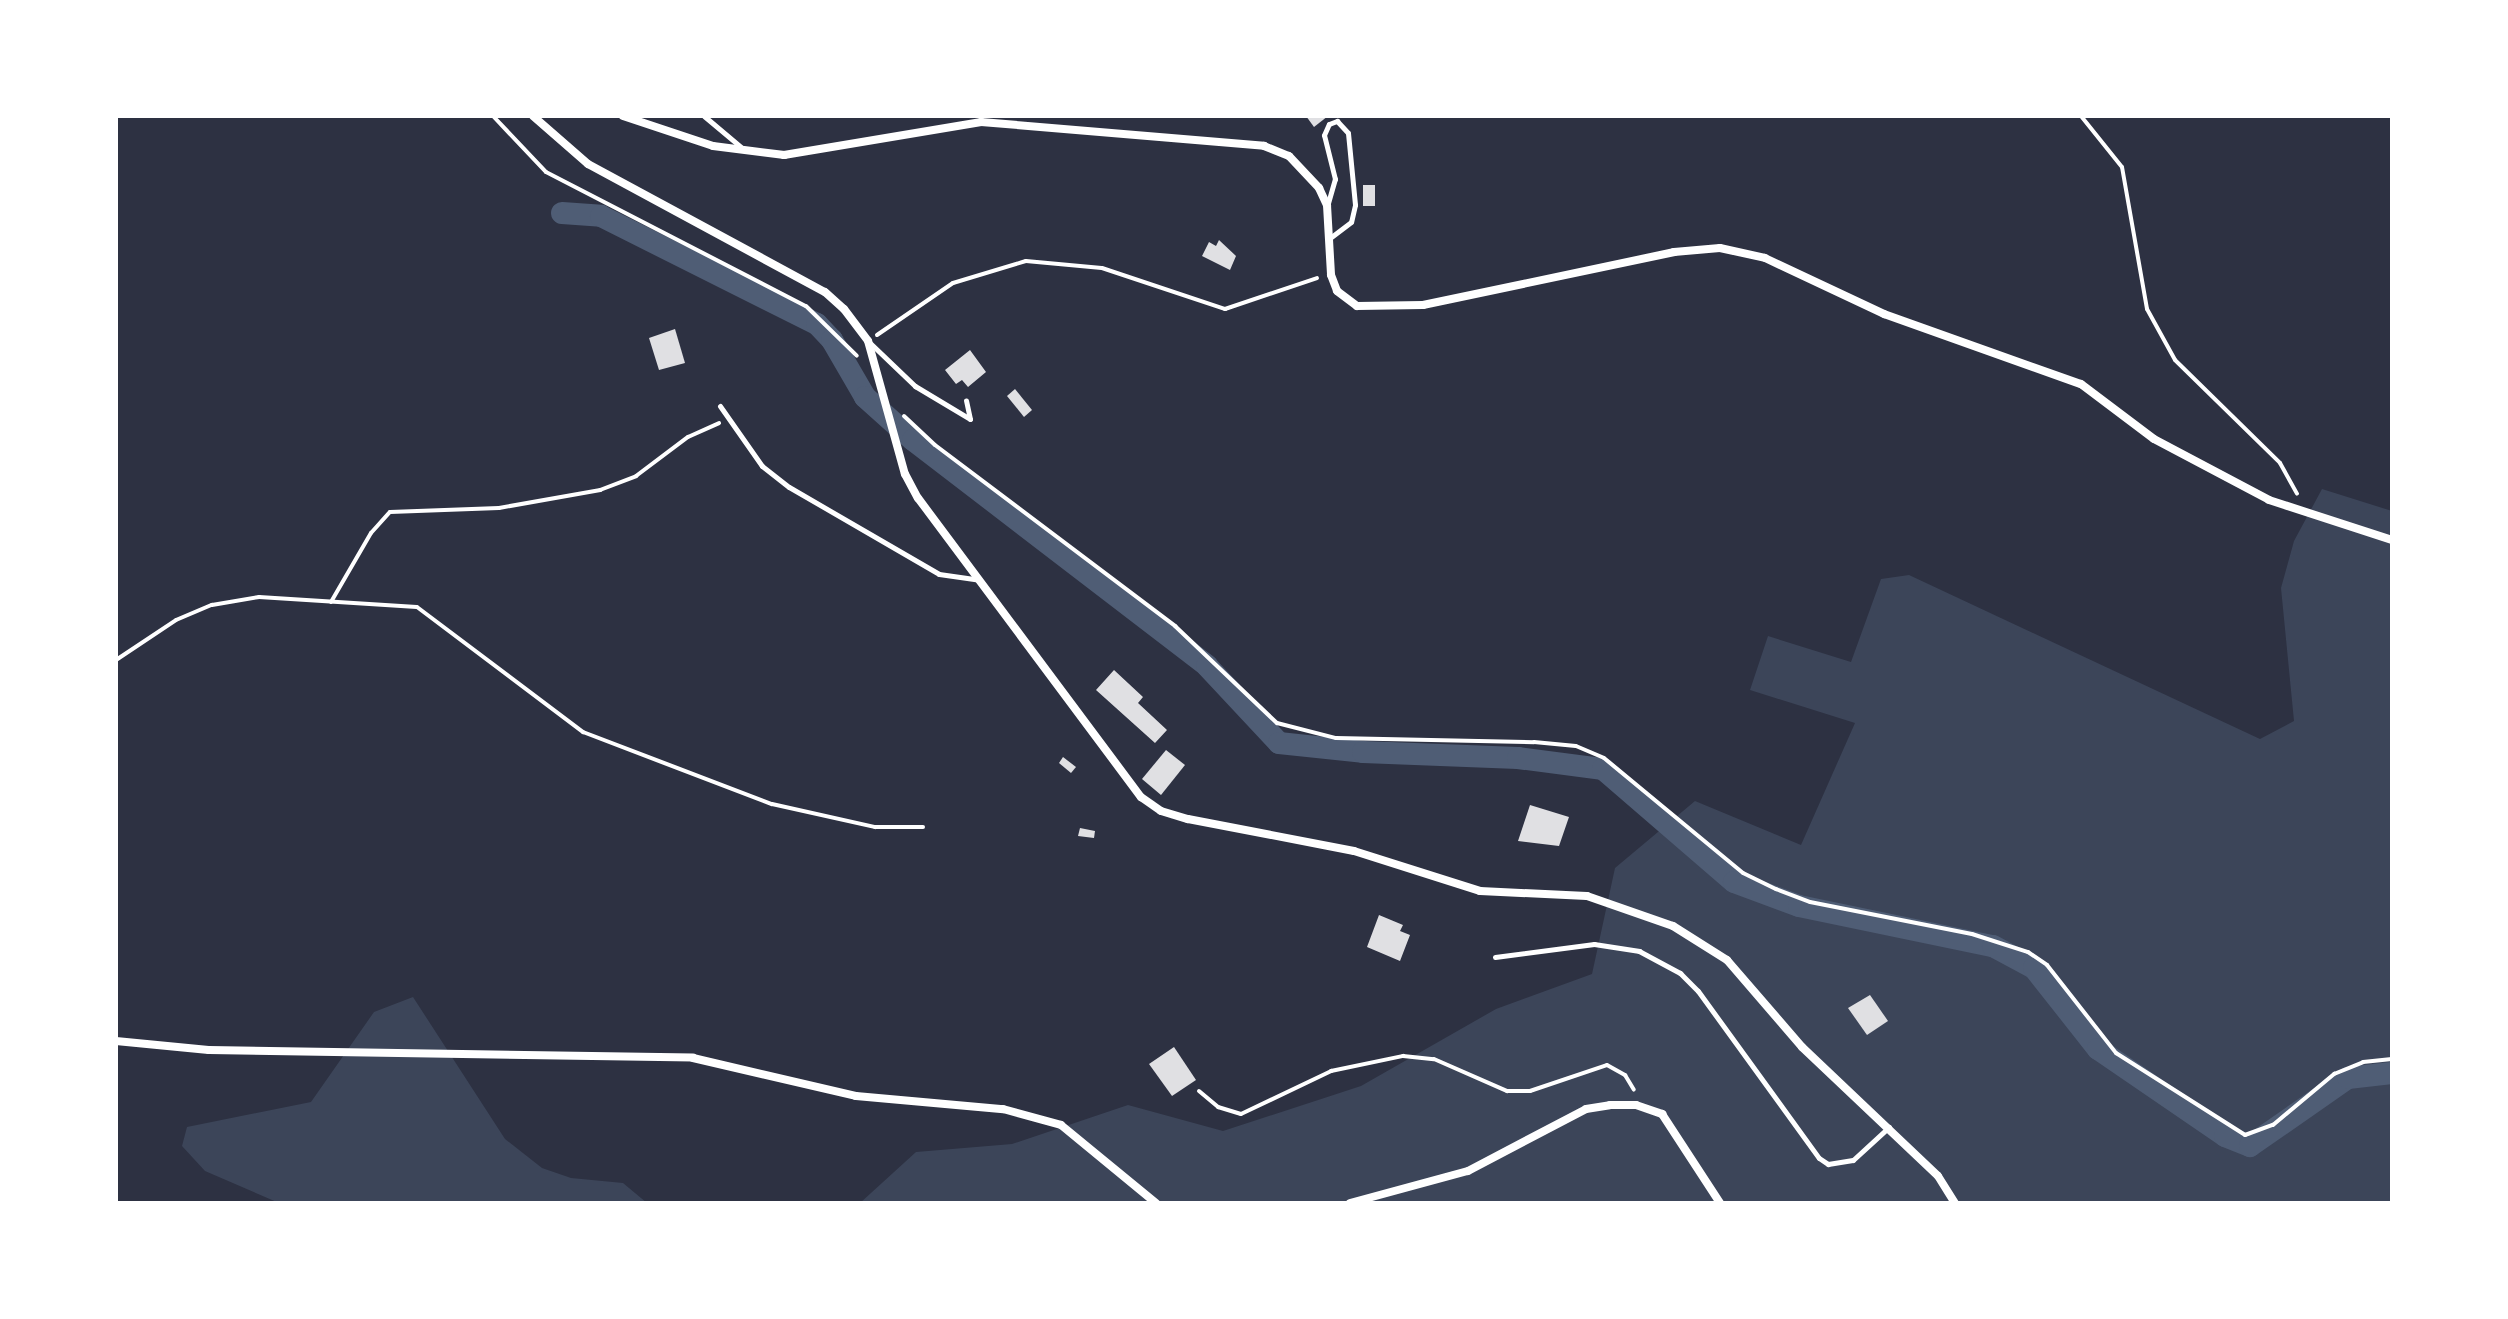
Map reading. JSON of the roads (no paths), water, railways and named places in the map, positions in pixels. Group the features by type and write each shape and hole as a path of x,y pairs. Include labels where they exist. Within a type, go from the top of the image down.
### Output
{"street":[{"path":"533,116 588,164 825,292 868,341 893,434 918,498 1141,797 1161,811 1188,819 1354,851 1480,891 1563,893 1623,905 1705,942 1727,960 1802,1047 1938,1176 1955,1203"},
{"path":"623,116 748,153 814,153 981,122 1264,146 1289,156 1306,170 1327,205 1331,275 1346,302 1397,307 1674,252 1720,248 1765,258 1884,314 2081,384 2154,439 2298,512 2392,540"},
{"path":"116,1041 209,1050 693,1058 856,1096 1003,1109 1048,1121 1087,1141 1156,1203"},
{"path":"1350,1203 1479,1167 1586,1109 1636,1105 1662,1114 1720,1203"}],"lane":[{"path":"704,116 748,153"},
{"path":"1327,205 1335,179 1324,135 1329,124 1337,121 1348,133 1355,205 1351,222 1329,239"},
{"path":"868,341 915,386 970,419 966,400"},
{"path":"720,406 762,466 802,496 939,574 977,579"},
{"path":"1495,957 1594,944 1639,951 1680,973 1698,991 1819,1158 1828,1164 1853,1160 1889,1127"}],"waterway":[{"path":"562,213 601,216 817,324 832,340 865,397 913,440 1207,666 1279,743 1363,752 1518,758 1603,769 1734,882 1799,906 1993,946 2034,968 2098,1049 2225,1136 2250,1146 2348,1078 2392,1073"}]}
